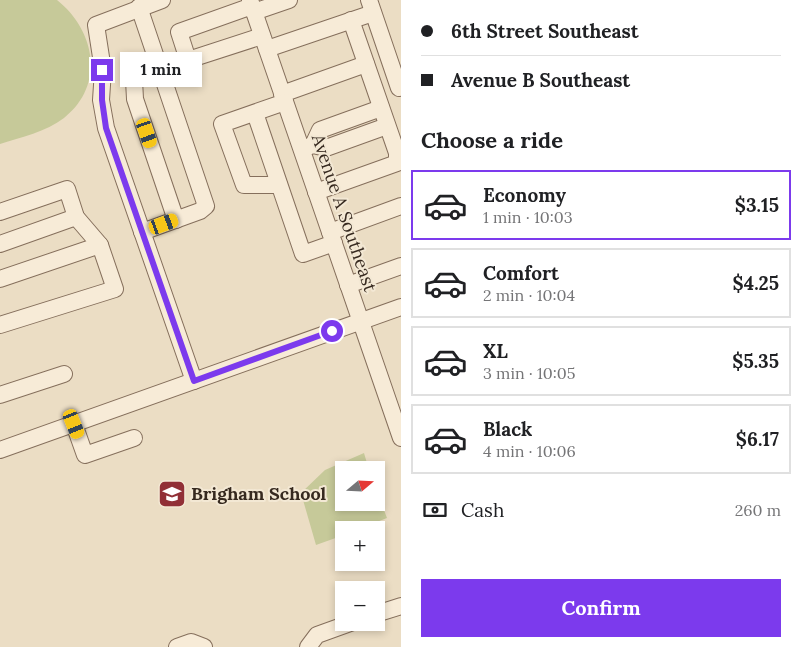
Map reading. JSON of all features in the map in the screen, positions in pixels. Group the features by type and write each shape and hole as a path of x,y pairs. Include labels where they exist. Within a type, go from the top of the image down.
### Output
{"street":[{"path":"162,0 139,7 96,25 102,70 104,119 194,381"},
{"path":"289,0 252,6 179,32 188,60 351,20 371,6 399,88"},
{"name":"Avenue A Southeast","path":"252,6 283,98 307,147 316,192 401,438"},
{"path":"139,7 206,206 200,211 142,232"},
{"path":"316,192 397,163 397,153 351,20"},
{"path":"158,62 138,71 134,80 135,99 176,220"},
{"path":"280,186 244,185 222,124 255,113 283,98 366,64"},
{"path":"307,147 320,130 381,108"},
{"path":"255,113 303,254 332,237 401,206"},
{"path":"307,147 326,148 387,126"},
{"path":"0,212 67,189 76,217 100,245 115,289 0,325"},
{"path":"0,244 76,217"},
{"path":"0,279 100,245"},
{"path":"348,284 401,266"},
{"path":"0,450 401,307"},
{"path":"0,395 64,374"},
{"path":"74,424 85,455 134,438"},
{"path":"385,611 401,606"},
{"path":"308,647 317,635 335,628"},
{"path":"177,647 192,642 204,647"}],"green space":[{"path":"0,0 57,0 70,12 80,26 87,42 90,74 86,90 77,105 64,118 41,131 0,144"},
{"path":"364,453 366,461 346,461"},
{"path":"335,466 335,511 384,511 387,518 379,521 335,521 335,538 316,545 301,493 325,470"}],"place":[{"name":"Brigham School","path":"172,494"}],"route":[{"path":"102,70 102,100 106,128 194,381 332,331"}]}
